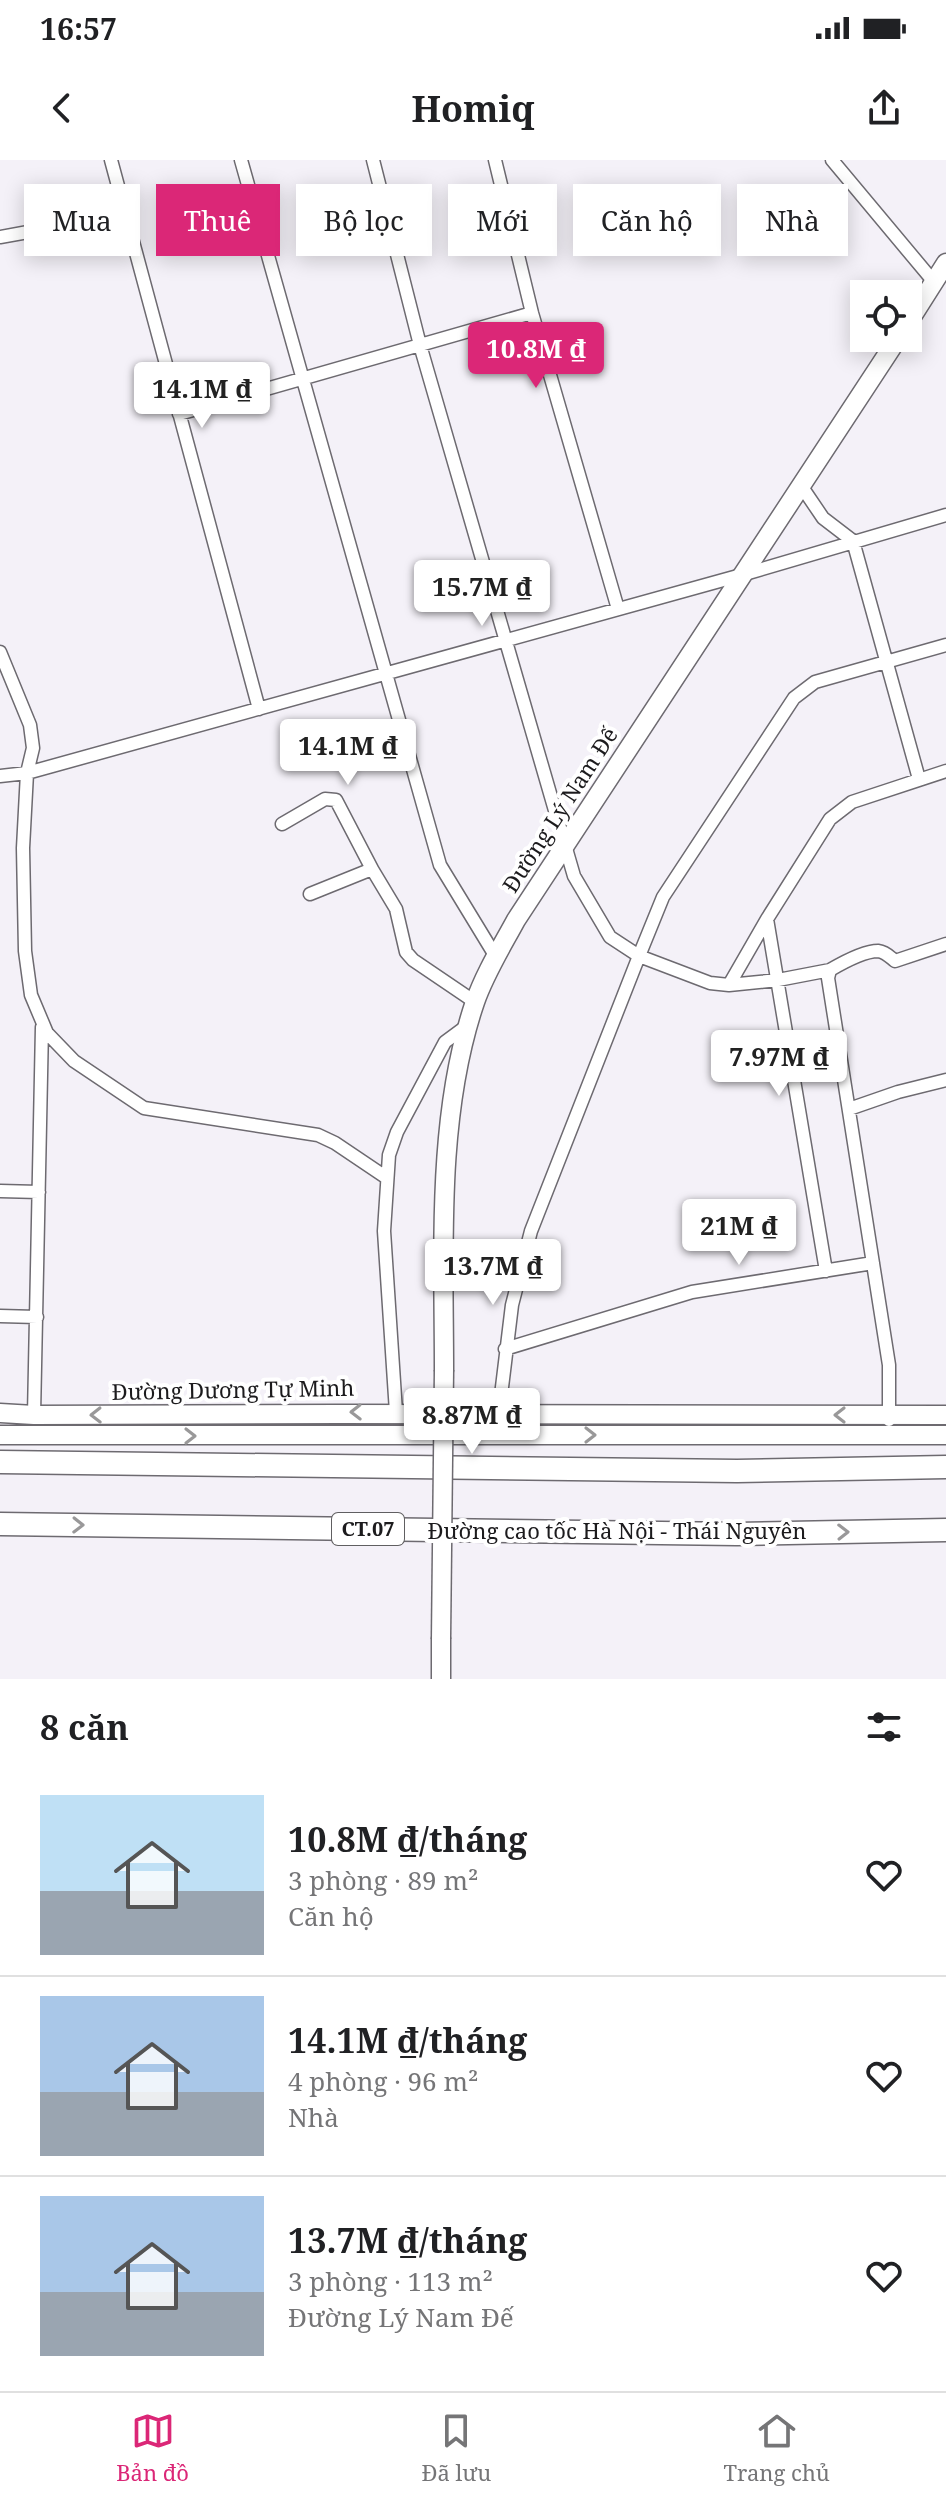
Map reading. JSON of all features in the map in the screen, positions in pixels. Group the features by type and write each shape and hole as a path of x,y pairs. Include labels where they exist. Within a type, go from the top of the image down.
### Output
{"highway":[{"path":"0,1462 737,1471 946,1467"},
{"name":"Đường cao tốc Hà Nội - Thái Nguyên","path":"0,1524 737,1534 946,1530"}],"street":[{"path":"111,160 259,709"},
{"path":"241,160 440,865 496,957"},
{"path":"373,160 420,345 564,844 574,876 610,937 639,956 710,983 729,985 830,970 877,951 895,961 946,944"},
{"path":"495,160 532,313 618,609"},
{"path":"837,162 934,282"},
{"path":"0,237 24,233"},
{"path":"922,301 946,263"},
{"path":"179,414 532,313"},
{"name":"Đường Lý Nam Đế","path":"441,1679 447,1161 458,1068 475,1002 496,957 564,844 889,352"},
{"path":"802,487 823,518 853,541 919,779"},
{"path":"0,776 27,773 259,709 946,515"},
{"path":"498,1435 512,1305 531,1231 663,897 794,698 815,682 946,645"},
{"path":"0,652 30,725 33,748 27,773 23,848 25,951 31,995 42,1022 57,1045 74,1061 144,1108 318,1135 387,1178"},
{"path":"729,985 830,819 852,802 946,771"},
{"path":"282,824 331,798 336,800 396,909 406,952 475,1002"},
{"path":"310,894 372,869"},
{"path":"767,919 826,1271"},
{"path":"830,970 828,978 889,1372 889,1424"},
{"path":"34,1415 42,1022"},
{"path":"396,1412 384,1231 393,1142 445,1042 470,1024"},
{"path":"849,1109 946,1080"},
{"path":"0,1191 39,1192"},
{"path":"505,1349 692,1292 873,1263"},
{"path":"0,1316 37,1317"},
{"name":"Đường Dương Tự Minh","path":"0,1413 396,1412 889,1424 946,1435"},
{"name":"Đường Dương Tự Minh","path":"0,1435 498,1435 889,1424 946,1415"}]}
